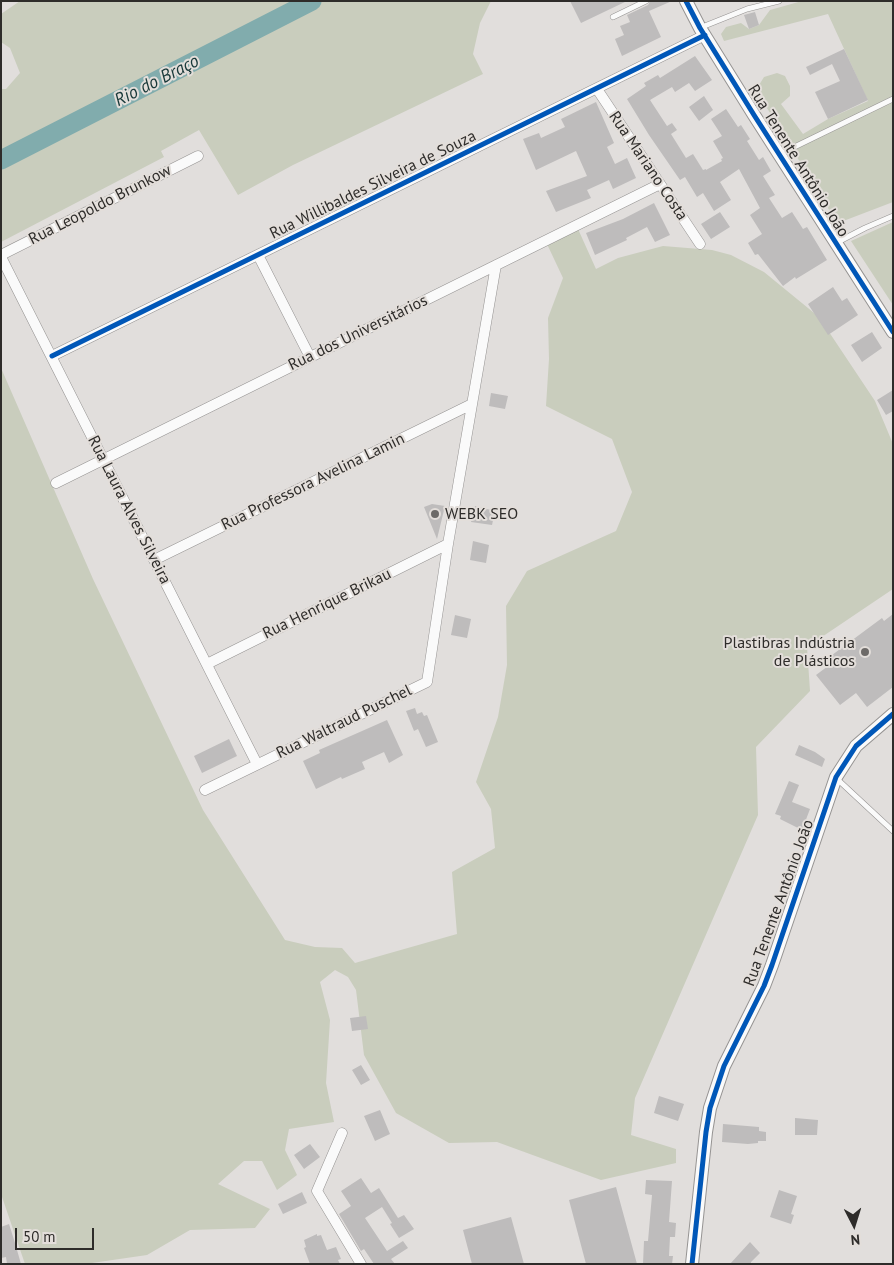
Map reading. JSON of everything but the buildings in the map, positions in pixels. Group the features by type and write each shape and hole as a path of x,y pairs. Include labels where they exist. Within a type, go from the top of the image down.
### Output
{"street":[{"name":"Rua Tenente Antônio João","path":"686,1 703,32 835,244 893,332"},
{"name":"Rua Willibaldes Silveira de Souza","path":"52,356 597,89 703,32"},
{"name":"Rua Mariano Costa","path":"597,89 700,244"},
{"name":"Rua Leopoldo Brunkow","path":"1,256 198,156"},
{"name":"Rua dos Universitários","path":"56,483 660,184"},
{"path":"258,255 310,357"},
{"name":"Rua Laura Alves Silveira","path":"1,256 257,764"},
{"name":"Rua Waltraud Puschel","path":"204,790 427,682 448,544 496,265"},
{"name":"Rua Professora Avelina Lamin","path":"154,560 472,404"},
{"name":"Rua Henrique Brikau","path":"207,664 448,544"},
{"name":"Rua Tenente Antônio João","path":"692,1264 706,1132 717,1084 764,986 836,777 856,746 893,714"},
{"path":"342,1133 317,1191 361,1264"}],"lane":[{"path":"613,17 646,1"},
{"path":"703,32 739,12 779,1"},
{"path":"780,154 893,99"},
{"path":"835,244 893,216"},
{"path":"836,777 893,831"}],"green space":[{"path":"20,1 491,1 480,23 473,54 483,74 293,165 238,195 199,130 161,151 164,157 1,242 1,89 6,89 20,73 10,48 1,42 1,14"},
{"path":"802,1 893,1 893,202 846,220 838,221 831,213 756,90 764,77 777,73 785,76 790,86 790,96 781,104 803,134 828,119 868,101 828,14 724,41 721,34 726,27 741,23 749,29 759,25 770,10"},
{"path":"893,222 893,305 851,241"},
{"path":"578,229 596,269 618,258 663,246 712,250 731,255 764,272 819,317 875,401 893,444 893,589 807,647 810,691 756,747 758,815 635,1098 631,1135 676,1149 676,1163 601,1180 497,1142 449,1143 396,1113 364,1055 356,990 348,977 335,970 320,982 330,1020 326,1083 334,1122 289,1129 285,1150 297,1175 277,1190 262,1161 244,1161 218,1184 270,1209 255,1228 190,1230 147,1255 85,1264 25,1264 1,1194 1,368 93,579 203,810 285,940 315,947 342,948 355,963 457,934 452,872 495,848 491,809 476,782 498,717 507,665 506,606 527,571 616,531 632,492 612,439 546,406 549,359 548,318 563,278 547,244"}],"waterway":[{"name":"Rio do Braço","path":"1,160 312,1"}],"cycle path":[{"path":"686,1 700,28 754,115 893,332"},
{"path":"52,356 705,35"},
{"path":"692,1264 706,1132 710,1108 724,1066 764,986 836,777 856,746 893,714"}],"place":[{"name":"WEBK SEO","path":"435,514"},
{"name":"Plastibras Indústria de Plásticos","path":"865,652"}]}
